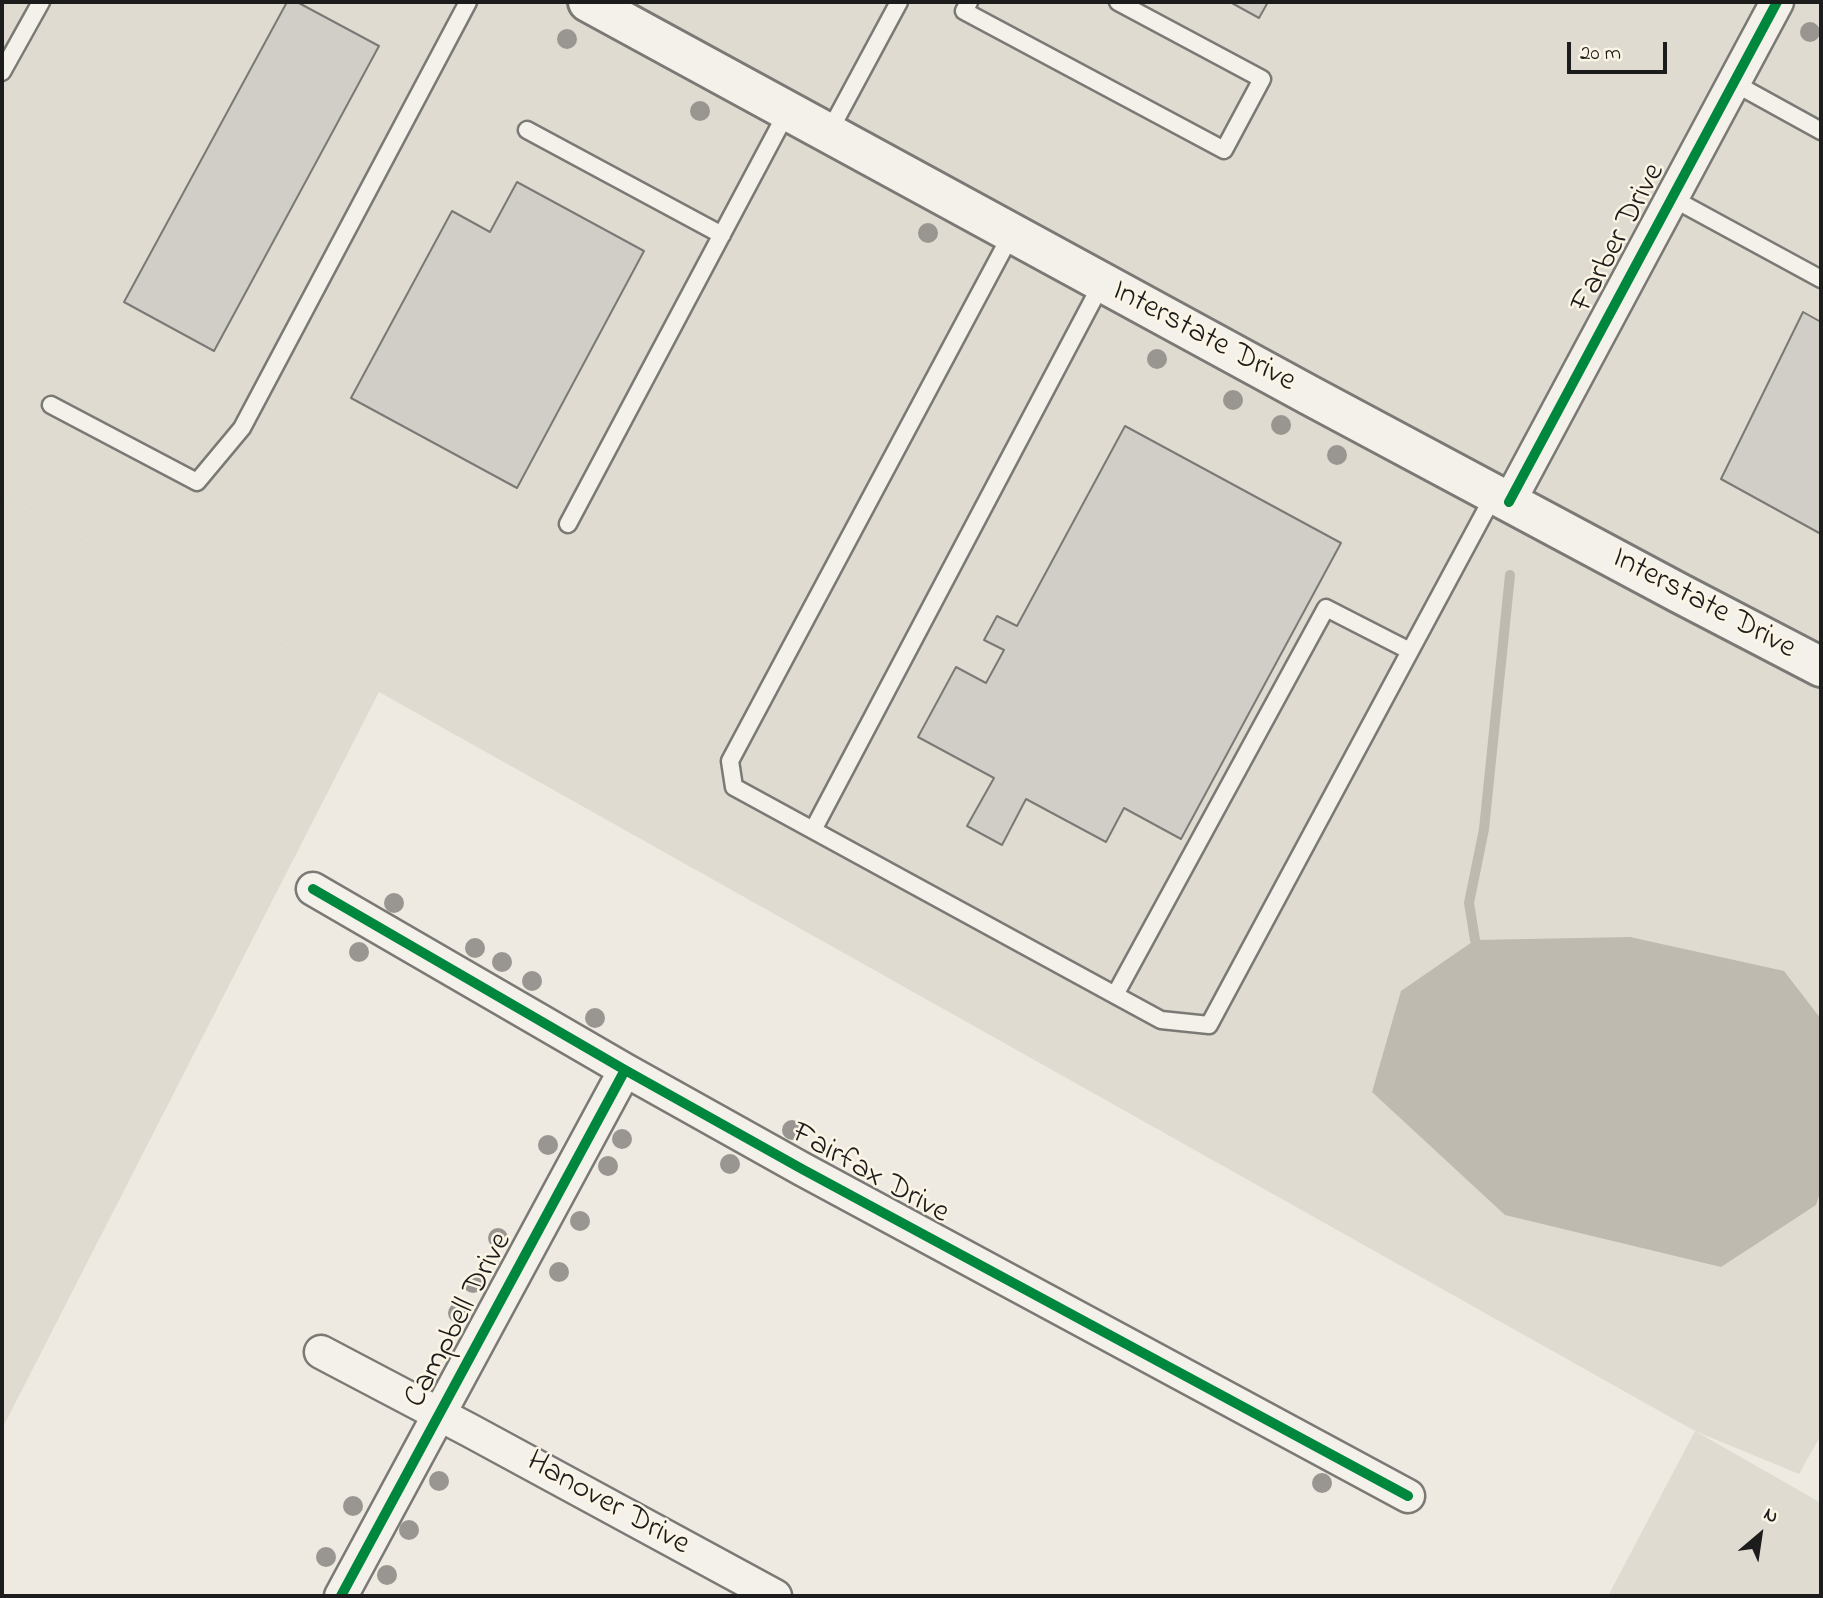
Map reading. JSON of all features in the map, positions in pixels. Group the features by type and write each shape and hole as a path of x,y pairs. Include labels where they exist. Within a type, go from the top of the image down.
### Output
{"main road":[{"name":"Interstate Drive","path":"588,2 1102,283 1821,667"}],"street":[{"name":"Farber Drive","path":"1502,498 1672,198 1777,2"},
{"name":"Fairfax Drive","path":"313,889 802,1170 1408,1496"},
{"name":"Campbell Drive","path":"341,1596 625,1069"},
{"name":"Hanover Drive","path":"321,1352 775,1596"}],"lane":[{"path":"2,72 41,2"},
{"path":"51,405 197,482 242,428 468,2"},
{"path":"828,134 899,2"},
{"path":"969,2 964,12 1224,150 1262,79 1118,2"},
{"path":"1734,83 1821,131"},
{"path":"568,524 787,111"},
{"path":"527,130 722,235"},
{"path":"1672,198 1821,279"},
{"path":"1012,233 730,761 734,787 1161,1020 1209,1025 1410,651 1502,498"},
{"path":"813,830 1102,283"},
{"path":"1115,995 1326,608 1410,651"}],"shaded area":[{"path":"2,2 1821,2 1821,1435 1799,1474 1695,1431 379,692 2,496"},
{"path":"2,496 379,692 2,1429"},
{"path":"1630,937 1784,971 1821,1019 1821,1190 1816,1205 1721,1267 1505,1215 1372,1092 1401,991 1475,940"},
{"path":"1695,1431 1821,1503 1821,1596 1608,1596"}],"building":[{"path":"287,2 297,2 379,46 214,351 124,302"},
{"path":"1230,2 1268,2 1259,18"},
{"path":"517,182 644,251 517,488 351,398 452,211 490,232"},
{"path":"1803,312 1821,322 1821,534 1721,479"},
{"path":"1125,426 1341,543 1181,839 1124,808 1106,842 1026,799 1002,845 967,826 994,778 918,737 956,667 986,683 1004,650 984,640 997,616 1017,626"}],"waterway":[{"path":"1475,940 1469,903 1484,829 1510,575"}],"cycle path":[{"path":"1509,502 1777,2"},
{"path":"313,889 802,1169 1408,1496"},
{"path":"341,1596 625,1070"}]}
